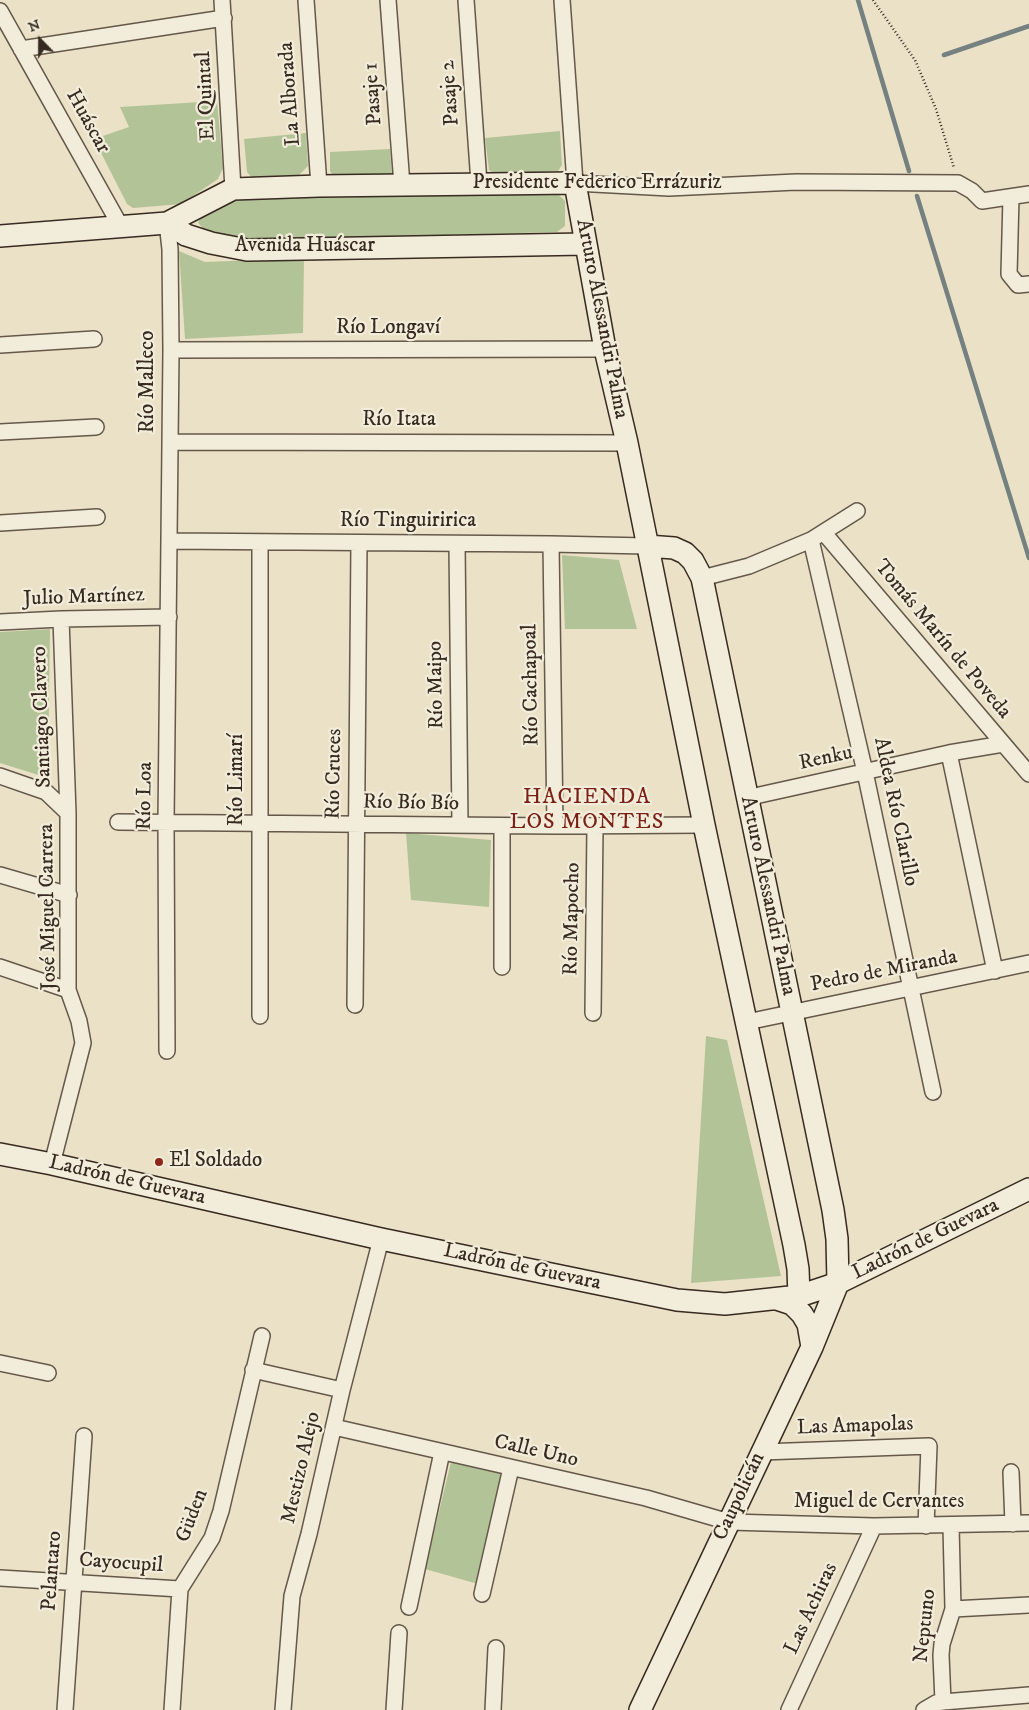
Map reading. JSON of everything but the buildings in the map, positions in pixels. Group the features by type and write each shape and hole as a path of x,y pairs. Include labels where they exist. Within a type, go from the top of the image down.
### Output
{"street":[{"name":"El Quintal","path":"222,0 233,189"},
{"name":"La Alborada","path":"306,0 320,186"},
{"name":"Pasaje 1","path":"388,0 402,184"},
{"name":"Pasaje 2","path":"466,0 479,183"},
{"name":"Arturo Alessandri Palma","path":"562,0 574,183 585,244 605,350 627,443 704,825 794,1246 798,1269 799,1296"},
{"name":"Huáscar","path":"0,11 122,227"},
{"path":"21,49 224,18"},
{"name":"Presidente Federico Errázuriz","path":"167,223 233,189 479,183 574,183 669,188 796,182 958,182"},
{"path":"958,182 982,200 1029,194"},
{"path":"1011,197 1009,274 1018,285 1029,284"},
{"path":"0,236 167,223"},
{"name":"Avenida Huáscar","path":"167,223 186,235 211,243 247,250 585,244"},
{"name":"Río Malleco","path":"167,223 170,249 171,350 170,541"},
{"path":"0,345 94,339"},
{"name":"Río Longaví","path":"171,350 605,350"},
{"path":"0,432 96,426"},
{"name":"Río Itata","path":"170,442 627,443"},
{"path":"702,578 749,566 817,537 857,511"},
{"path":"0,522 97,517"},
{"name":"Tomás Marín de Poveda","path":"817,537 1029,774"},
{"name":"Aldea Río Clarillo","path":"817,537 933,1092"},
{"name":"Río Tinguiririca","path":"170,541 647,546"},
{"name":"Río Loa","path":"167,1051 166,822 170,541"},
{"name":"Río Limarí","path":"260,543 260,1016"},
{"name":"Río Cruces","path":"355,1005 360,543"},
{"name":"Río Maipo","path":"457,544 460,825"},
{"name":"Río Cachapoal","path":"551,544 555,826"},
{"name":"Arturo Alessandri Palma","path":"647,546 674,548 685,553 693,562 702,578 746,798 833,1210 838,1283"},
{"name":"Julio Martínez","path":"0,622 61,618 169,617"},
{"name":"Santiago Clavero","path":"61,618 68,813"},
{"name":"Renku","path":"746,798 950,753 1003,744"},
{"path":"950,753 995,971"},
{"name":"José Miguel Carrera","path":"0,776 46,792 68,813 68,990 79,1021 83,1044 52,1164"},
{"name":"Río Bío Bío","path":"118,822 502,826 704,825"},
{"path":"502,826 502,967"},
{"name":"Río Mapocho","path":"593,1013 595,826"},
{"path":"0,875 69,896"},
{"name":"Pedro de Miranda","path":"747,1022 1029,963"},
{"path":"0,967 68,990"},
{"name":"Ladrón de Guevara","path":"0,1154 52,1164 381,1239 677,1300 725,1304 799,1296 838,1283 1029,1189"},
{"name":"Mestizo Alejo","path":"283,1710 292,1596 381,1239"},
{"name":"Caupolicán","path":"640,1710 812,1347 838,1283"},
{"path":"777,1299 792,1304 802,1314 808,1324 812,1347"},
{"name":"Güden","path":"172,1710 180,1589 212,1538 221,1511 262,1336"},
{"path":"0,1363 48,1372"},
{"path":"253,1370 342,1390"},
{"name":"Calle Uno","path":"334,1427 646,1498 729,1522"},
{"name":"Pelantaro","path":"65,1710 84,1436"},
{"name":"Las Amapolas","path":"762,1452 929,1446 926,1526"},
{"path":"409,1607 442,1452"},
{"path":"482,1594 511,1468"},
{"path":"1011,1472 1013,1524"},
{"name":"Miguel de Cervantes","path":"729,1522 874,1526 1029,1524"},
{"name":"Las Achiras","path":"789,1710 874,1526"},
{"name":"Neptuno","path":"943,1702 942,1644 953,1609 951,1526"},
{"name":"Cayocupil","path":"0,1578 180,1589"},
{"path":"953,1609 1029,1605"},
{"path":"394,1710 399,1633"},
{"path":"492,1710 496,1648"},
{"path":"924,1710 936,1703 994,1704 1029,1695"}],"path":[{"path":"873,0 915,60 936,109 958,182"}],"green space":[{"path":"217,101 223,168 218,179 181,204 133,208 127,204 94,139 129,127 120,107"},
{"path":"560,131 562,165 558,171 496,175 489,170 485,138"},
{"path":"306,133 308,166 299,175 253,179 247,172 244,139"},
{"path":"390,149 392,176 334,177 330,171 330,152"},
{"path":"556,192 565,201 565,226 557,232 256,240 228,238 205,230 198,223 201,216 229,203 247,198"},
{"path":"179,251 205,262 304,258 303,333 185,339"},
{"path":"562,555 619,560 637,629 565,629"},
{"path":"50,629 48,778 0,763 0,632"},
{"path":"406,833 491,840 489,907 411,900"},
{"path":"706,1036 727,1040 781,1276 691,1283"},
{"path":"452,1458 506,1471 478,1584 425,1569"}],"waterway":[{"path":"858,0 909,171"},
{"path":"944,55 1029,26"},
{"path":"917,196 1029,558"}],"place":[{"name":"El Soldado","path":"159,1162"}],"district":[{"name":"HACIENDA LOS MONTES","path":"587,810"}]}
